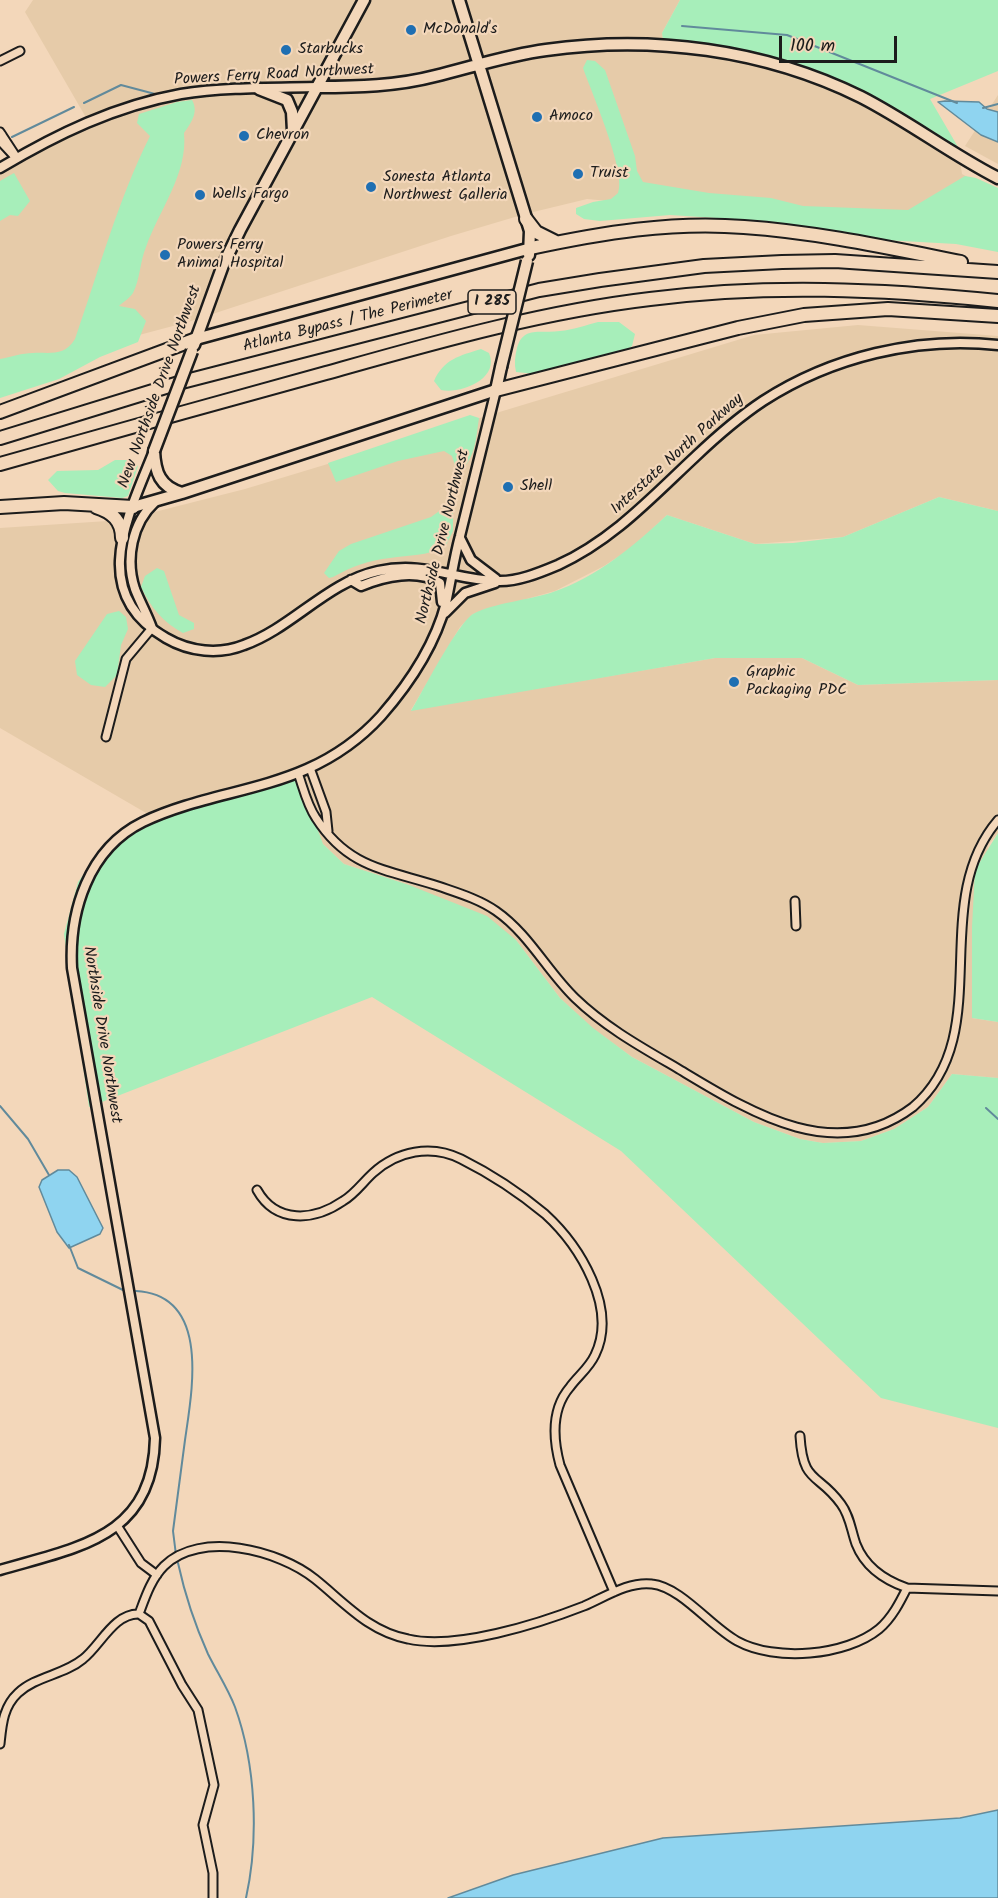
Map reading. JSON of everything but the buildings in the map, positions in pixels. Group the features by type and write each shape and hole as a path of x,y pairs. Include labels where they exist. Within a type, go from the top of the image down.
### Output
{"highway":[{"path":"526,219 536,232 557,242"},
{"path":"531,248 597,234 663,227 743,227 862,243 998,270"},
{"name":"Atlanta Bypass / The Perimeter","path":"0,438 182,382 527,293 600,279 704,266 782,262 846,262 998,270"},
{"name":"I 285","path":"0,464 406,351 580,310 720,292 794,288 905,292 998,301"},
{"path":"496,390 738,328 804,315 888,309 998,316"},
{"path":"0,412 194,345"},
{"path":"83,504 102,509 114,516 120,525 122,538"},
{"path":"0,507 83,504 133,507"}],"main road":[{"name":"New Northside Drive Northwest","path":"154,451 228,255 364,0"},
{"name":"Northside Drive Northwest","path":"459,0 526,219 531,248 496,390"},
{"name":"Powers Ferry Road Northwest","path":"318,87 398,83 434,77 478,64 543,50 599,45 693,47 738,55 807,75 860,97 998,178"},
{"path":"259,89 287,100 292,112 293,132"},
{"path":"194,345 531,248"},
{"path":"133,507 155,502 496,390"},
{"path":"154,451 159,478 167,487 182,493"}],"street":[{"path":"0,61 20,51"},
{"name":"Powers Ferry Road Northwest","path":"0,168 79,125 129,106 200,92 318,87"},
{"path":"1,134 1,142 17,158"},
{"name":"Interstate North Parkway","path":"452,573 500,581 544,571 601,541 742,416 764,400 810,377 870,354 912,345 955,342 998,345"},
{"name":"Northside Drive Northwest","path":"0,1570 89,1544 118,1527 135,1508 148,1486 154,1460 155,1438 72,968 70,940 74,913 83,888 96,864 114,844 137,826 176,810 310,768 347,746 384,712 414,672 441,617 496,390"},
{"name":"New Northside Drive Northwest","path":"154,451 122,538 119,564 120,582 135,613 167,639 186,647 207,651 229,650 256,640 361,575 400,568 430,568 452,573"},
{"name":"New Northside Drive Northwest","path":"152,628 134,586 131,563 132,547 138,525 155,502"},
{"path":"460,536 471,560 500,581"},
{"path":"351,580 361,586 405,575 429,576 440,583 441,617"},
{"path":"441,617 465,593 500,581"},
{"path":"106,736 126,659 152,628"},
{"path":"310,768 326,812 329,834"},
{"path":"298,773 314,816 345,853 356,860 462,894 493,909 520,932 561,983 594,1015 619,1034 712,1089 777,1122 807,1131 834,1134 874,1127 900,1115 932,1088 950,1060 960,1032 964,1006 966,887 976,853 998,820"},
{"path":"795,901 795,926"},
{"path":"257,1190 269,1208 276,1212 301,1216 320,1213 346,1200 390,1160 412,1152 434,1151 462,1159 530,1203 557,1227 588,1275 600,1303 604,1322 595,1356 568,1389 560,1404 555,1424 555,1446 560,1465 614,1593"},
{"path":"800,1436 805,1468 843,1506 857,1546 866,1562 884,1578 907,1587 998,1591"},
{"path":"118,1527 141,1563 157,1575"},
{"path":"139,1614 157,1575 172,1559 190,1550 234,1548 264,1553 289,1562 314,1578 350,1611 380,1630 407,1639 436,1643 473,1639 577,1608 642,1584 663,1586 737,1641 762,1651 790,1654 839,1647 868,1637 887,1621 907,1587"},
{"path":"0,1744 5,1713 18,1693 31,1683 81,1662 116,1624 129,1615 139,1614 149,1621 182,1685 198,1710 214,1785 203,1825 213,1873 213,1898"}],"shaded area":[{"path":"33,0 680,0 662,33 663,40 713,45 775,57 830,77 883,101 958,147 962,174 978,183 973,235 587,199 525,214 451,236 188,322 0,372 0,171 88,121 25,12"},
{"path":"998,95 998,164 965,146"},
{"path":"858,325 998,336 998,511 939,497 843,537 755,544 667,515 633,547 604,566 555,591 473,614 460,627 411,710 715,658 802,658 858,685 998,680 998,833 988,845 972,1018 998,1022 998,1078 952,1074 928,1107 894,1129 861,1141 823,1143 800,1139 754,1122 632,1057 592,1028 560,998 516,940 409,885 344,864 323,844 315,829 153,817 0,728 0,528 123,520 245,489 754,335"}],"green space":[{"path":"680,0 998,0 998,71 930,99 958,147 883,101 804,67 776,58 720,46 663,40 662,33"},
{"path":"587,60 595,61 605,70 635,156 637,171 643,182 709,193 771,198 803,206 908,210 965,176 976,178 998,188 998,252 956,244 884,240 763,221 670,215 600,221 584,219 576,214 576,208 611,199 618,193 619,183 613,151 583,68"},
{"path":"192,100 195,109 184,133 182,163 146,247 132,295 119,306 135,309 146,321 138,342 100,357 59,379 0,398 0,359 61,351 71,345 75,339 119,210 150,136 137,123 139,114 177,102"},
{"path":"14,173 30,201 18,216 10,215 0,221 0,181"},
{"path":"598,322 619,322 635,334 632,346 625,351 535,374 516,372 516,351 520,341 528,333 570,330"},
{"path":"481,349 489,353 491,362 484,377 468,387 449,391 441,390 434,381 442,368 459,356"},
{"path":"470,415 479,418 476,439 470,459 461,471 456,469 452,456 444,451 398,461 336,482 328,463"},
{"path":"115,460 130,460 138,466 128,496 122,498 65,493 58,491 48,480 57,471 98,470"},
{"path":"939,497 998,511 998,680 858,685 802,658 715,658 411,711 458,631 473,614 491,607 553,592 585,578 614,560 667,515 755,544 793,543 843,537"},
{"path":"445,507 453,513 453,531 445,547 425,554 367,562 329,578 324,573 339,551 351,544 431,517"},
{"path":"157,568 164,571 179,615 194,623 194,629 183,633 176,629 158,614 149,602 141,587 145,576"},
{"path":"119,611 126,617 128,629 121,645 117,675 105,687 91,685 77,675 75,661 107,614"},
{"path":"298,777 323,844 344,864 409,885 487,916 516,940 560,998 593,1028 632,1057 754,1122 800,1139 823,1143 861,1141 894,1129 928,1107 952,1074 998,1078 998,1428 881,1398 621,1151 372,997 89,1107 64,934 78,882 106,844 153,817"},
{"path":"998,833 998,1022 972,1018 972,927 975,870"}],"water":[{"path":"938,102 979,102 987,109 998,112 998,142 981,135"},
{"path":"58,1170 69,1170 77,1177 103,1228 100,1234 69,1248 57,1232 39,1187 42,1180"},
{"path":"998,1810 998,1898 448,1898 513,1875 663,1838 960,1818"}],"waterway":[{"path":"682,26 787,35 957,103"},
{"path":"84,103 121,85 155,94"},
{"path":"983,108 998,104"},
{"path":"12,137 74,107"},
{"path":"0,1106 28,1139 49,1175"},
{"path":"986,1108 998,1119"},
{"path":"69,1245 78,1268 125,1291"},
{"path":"136,1291 160,1297 176,1309 186,1327 191,1349 191,1397 173,1531 176,1555"},
{"path":"178,1563 195,1621 208,1654 235,1707 247,1753 254,1827 246,1898"}],"place":[{"name":"McDonald's","path":"411,30"},
{"name":"Starbucks","path":"286,50"},
{"name":"Amoco","path":"537,117"},
{"name":"Chevron","path":"244,136"},
{"name":"Truist","path":"578,174"},
{"name":"Sonesta Atlanta Northwest Galleria","path":"371,187"},
{"name":"Wells Fargo","path":"200,195"},
{"name":"Powers Ferry Animal Hospital","path":"165,255"},
{"name":"Shell","path":"508,487"},
{"name":"Graphic Packaging PDC","path":"734,682"}]}
